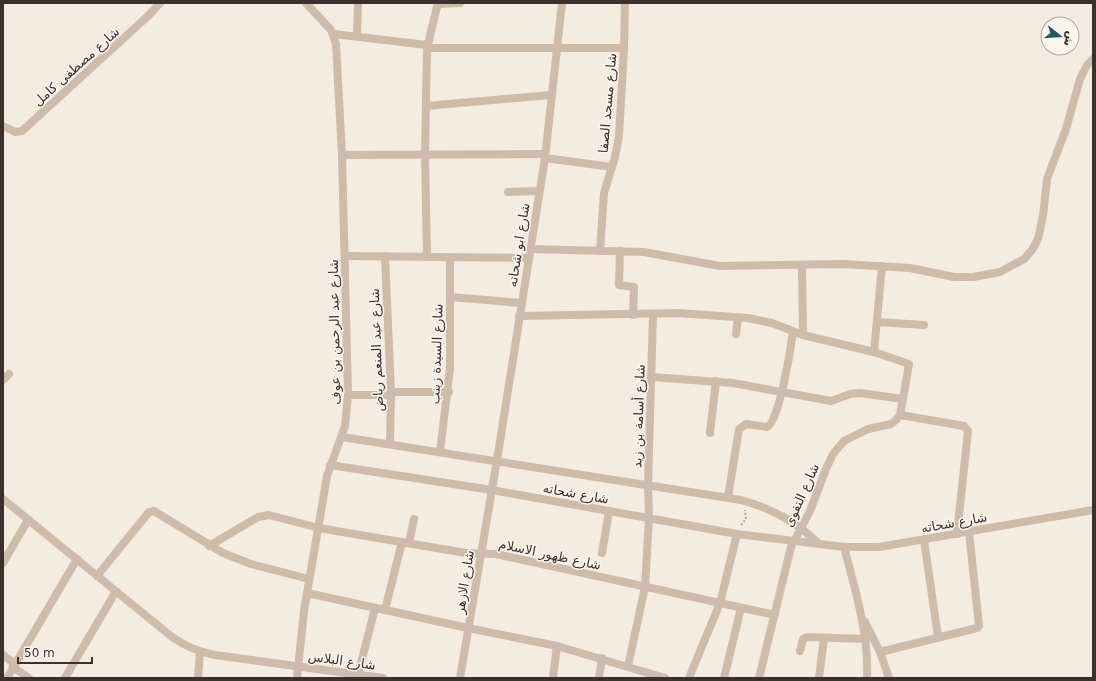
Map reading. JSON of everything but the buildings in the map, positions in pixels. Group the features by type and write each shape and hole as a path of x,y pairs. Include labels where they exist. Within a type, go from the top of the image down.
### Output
{"street":[{"name":"شارع مصطفى كامل","path":"3,126 14,132 22,132 148,16 160,3"},
{"path":"306,3 334,34 427,46 624,48"},
{"path":"357,36 358,3"},
{"path":"427,257 425,154 427,46 438,4 460,3"},
{"name":"شارع ابو شحاته","path":"492,490 545,156 562,3"},
{"name":"شارع مسجد الصفا","path":"600,250 604,193 619,136 625,3"},
{"name":"شارع عبد الرحمن بن عوف","path":"297,666 307,593 330,465 342,437 347,415 348,395 342,155 336,44 334,34"},
{"path":"345,256 450,257 600,250 663,254 720,266 843,264 910,268 954,277 973,277 1000,272 1024,259 1032,250 1038,239 1043,216 1047,179 1066,129 1080,79 1087,65 1093,59"},
{"path":"426,106 551,95"},
{"path":"342,155 425,154 545,156 612,167"},
{"path":"508,192 539,191"},
{"path":"620,251 618,285 634,287 633,315"},
{"name":"شارع عبد المنعم رياض","path":"385,256 391,393 390,444"},
{"name":"شارع السيدة زينب","path":"440,452 449,392 450,257"},
{"path":"802,265 803,335"},
{"path":"874,352 882,266"},
{"path":"450,297 521,303"},
{"path":"519,316 678,313 738,318 772,323 803,335 874,352 906,362 910,367 900,415 964,426 968,431 957,534"},
{"name":"شارع أسامة بن زيد","path":"628,666 646,587 649,518 648,485 653,314"},
{"path":"736,334 738,318"},
{"path":"877,322 924,325"},
{"path":"728,497 739,429 746,424 770,426 782,392 793,332"},
{"path":"651,377 716,380 831,401 850,394 860,393 903,399"},
{"path":"710,433 716,380"},
{"path":"348,395 449,392"},
{"name":"شارع التقوى","path":"759,678 793,542 817,495 826,469 834,454 844,441 868,429 891,424 900,415"},
{"name":"شارع شحاته","path":"342,437 728,497 770,509 801,528 818,543"},
{"name":"شارع شحاته","path":"330,465 492,490 737,534 844,547 879,547 1093,510"},
{"name":"شارع الازهر","path":"460,678 492,490"},
{"name":"شارع البلاس","path":"3,500 172,637 200,652 354,676 383,678"},
{"path":"97,576 149,512 154,511 209,546 236,559 310,579"},
{"path":"602,553 608,511"},
{"name":"شارع ظهور الاسلام","path":"209,546 263,516 319,528 406,543 480,554 496,554 775,615"},
{"path":"385,610 414,519"},
{"path":"3,563 28,520"},
{"path":"880,652 977,628 979,626 969,532"},
{"path":"689,678 720,603 737,534"},
{"path":"924,540 938,637"},
{"path":"844,547 866,639 867,678"},
{"path":"6,678 77,559"},
{"path":"65,678 116,591"},
{"path":"307,593 557,646 628,666 643,674 665,678"},
{"path":"354,676 375,608"},
{"path":"724,678 741,608"},
{"path":"862,618 880,652 889,678"},
{"path":"800,651 805,637 866,639"},
{"path":"819,678 824,638"},
{"path":"554,678 557,646"},
{"path":"198,678 200,652"},
{"path":"3,655 29,678"},
{"path":"599,678 602,658"},
{"path":"297,666 297,678"}],"path":[{"path":"726,532 740,526 745,522 747,515 741,500"}]}
